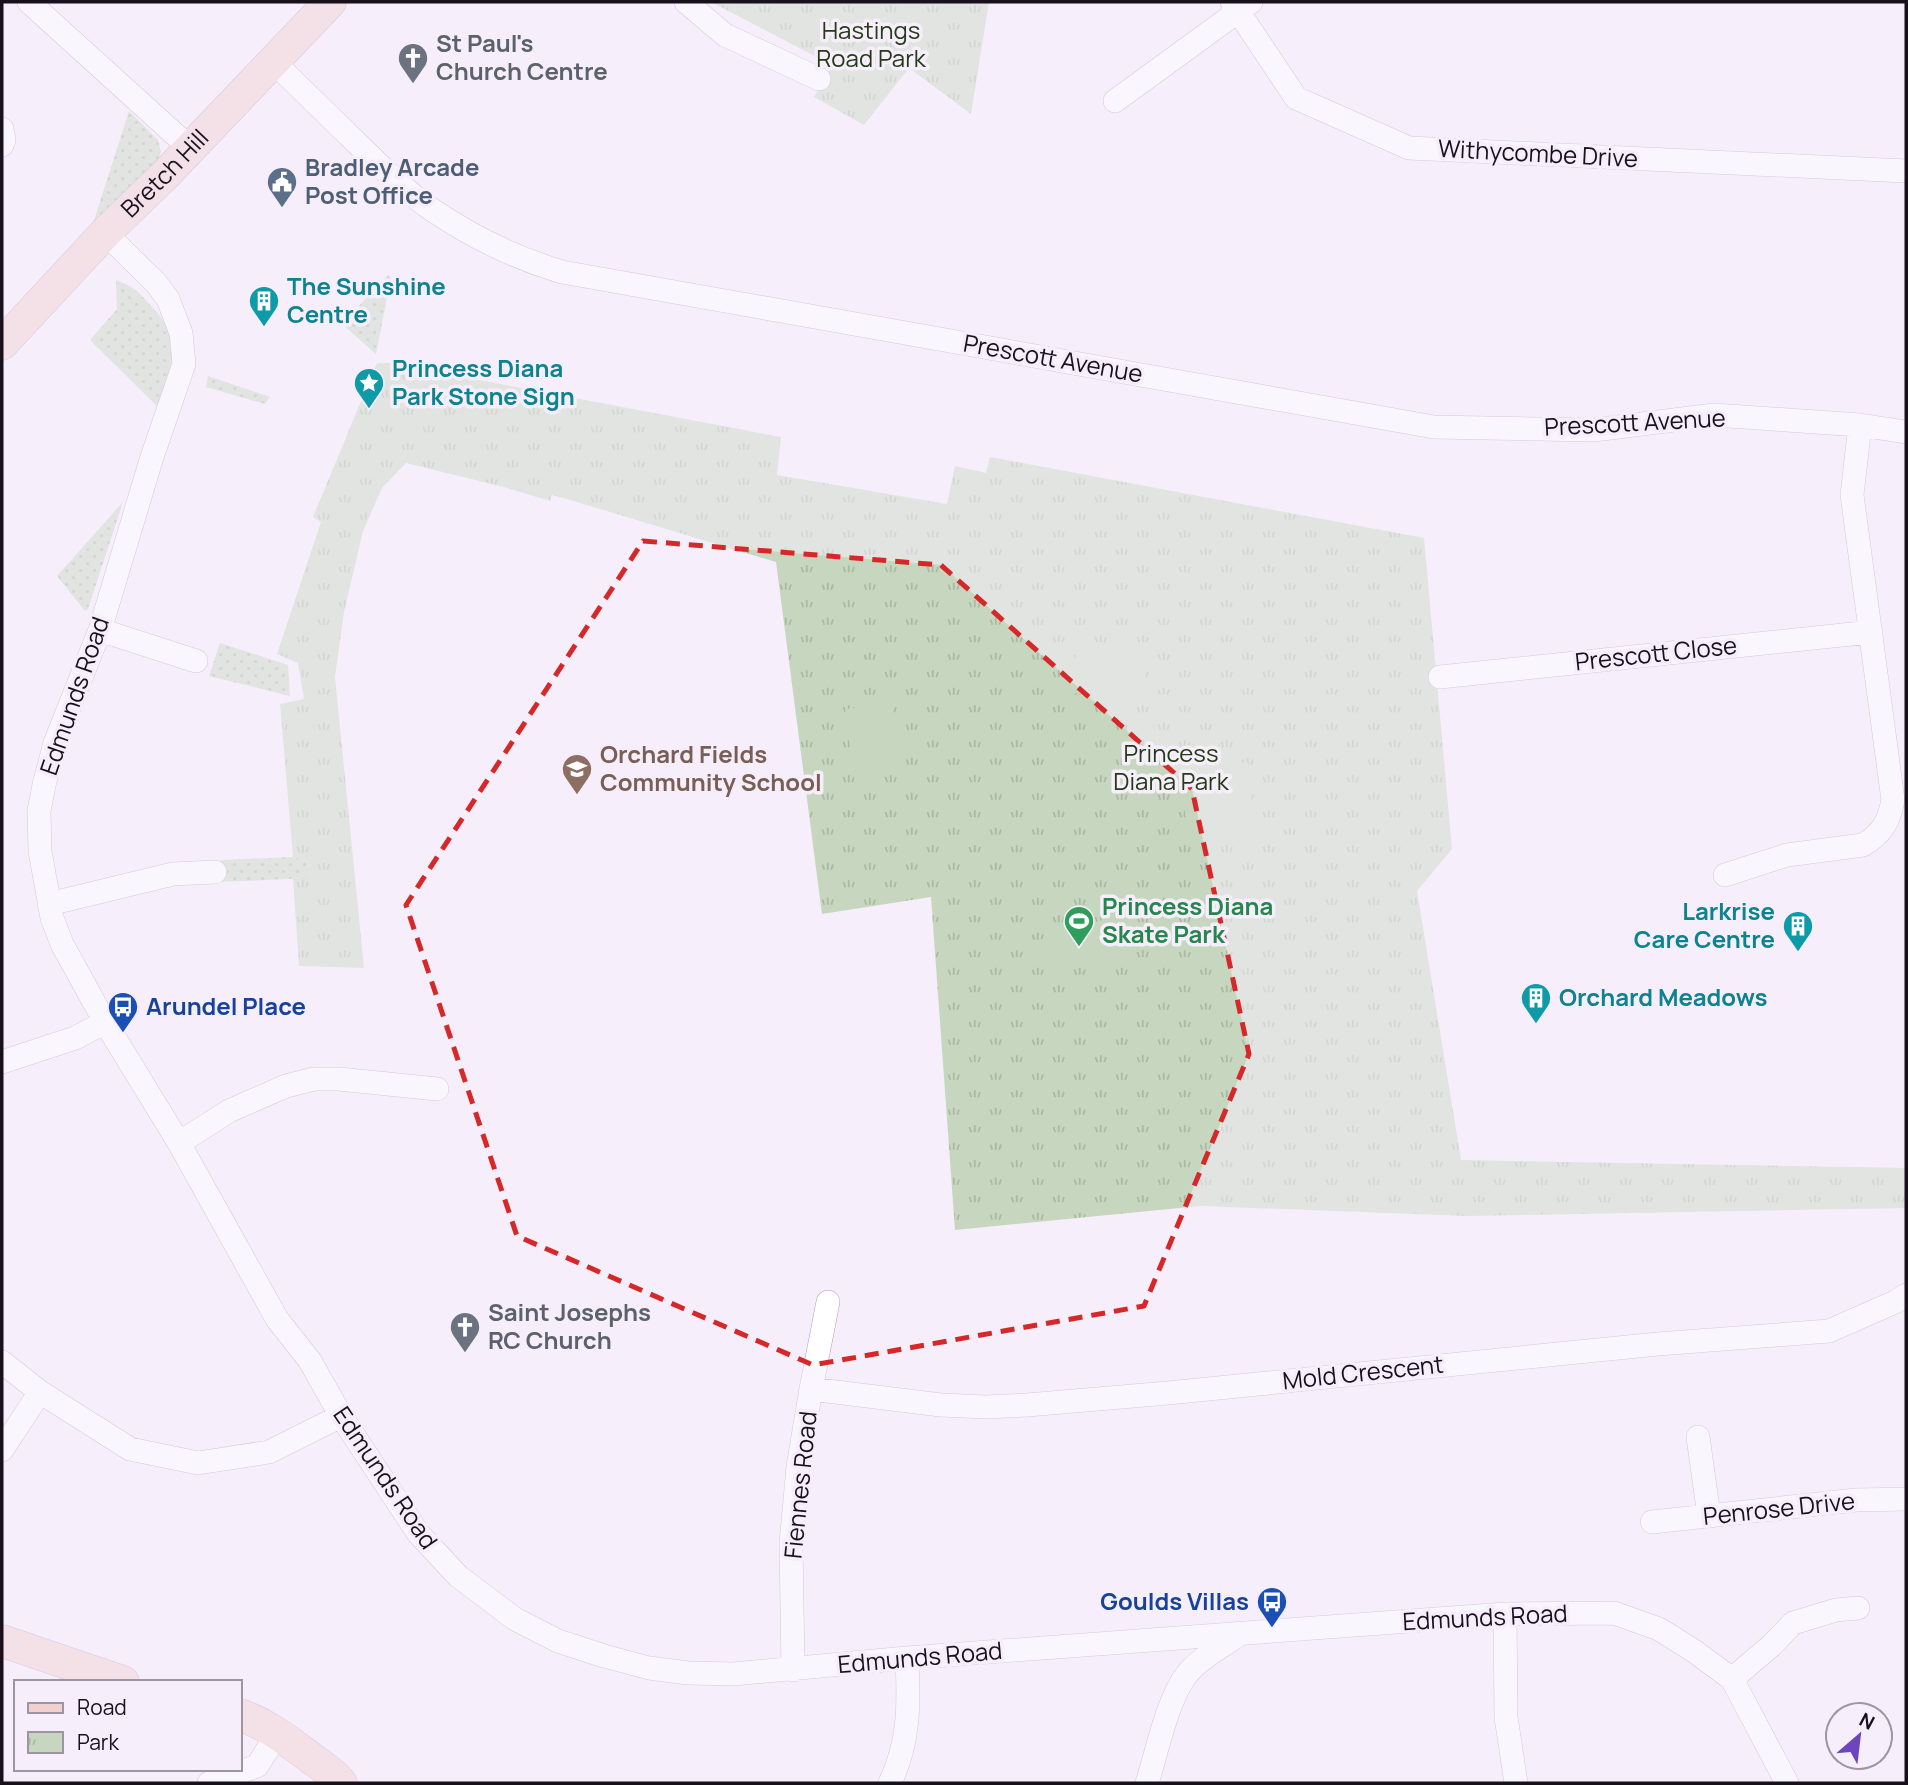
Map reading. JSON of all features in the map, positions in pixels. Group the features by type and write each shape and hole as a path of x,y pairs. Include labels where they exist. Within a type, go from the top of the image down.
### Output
{"street":[{"path":"29,2 190,148"},
{"name":"Bretch Hill","path":"2,345 105,233 164,176 330,2"},
{"path":"685,2 725,34 819,79"},
{"path":"1115,101 1240,5"},
{"name":"Withycombe Drive","path":"1240,5 1296,98 1409,148 1906,171"},
{"name":"Prescott Avenue","path":"274,62 389,174 429,208 503,251 562,272 1434,427 1594,430 1714,415 1860,425 1906,432"},
{"path":"2,129 2,145"},
{"name":"Edmunds Road","path":"105,233 156,283 168,299 181,333 184,364 152,457 100,630 55,743 44,785 39,811 40,850 52,918 62,944 105,1022 179,1143 277,1319 310,1362 341,1416 418,1534 458,1576 515,1619 558,1641 649,1668 688,1673 733,1674 793,1670 907,1658 1505,1614 1614,1613 1659,1629 1732,1679 1787,1783"},
{"path":"1725,875 1787,855 1863,845 1872,839 1889,819 1893,800 1852,495 1860,425"},
{"path":"100,630 196,661"},
{"name":"Prescott Close","path":"1440,677 1871,632"},
{"path":"49,904 173,874 215,872"},
{"path":"2,1062 75,1038 105,1022"},
{"path":"179,1143 229,1111 286,1086 314,1079 438,1089"},
{"name":"Mold Crescent","path":"811,1389 941,1405 985,1406 1142,1396 1658,1343 1829,1331 1906,1295"},
{"name":"Fiennes Road","path":"793,1670 791,1543 811,1389 828,1302"},
{"path":"2,1362 40,1392 130,1448 198,1463 269,1451 341,1416"},
{"path":"2,1450 40,1392"},
{"path":"1698,1437 1709,1516"},
{"name":"Penrose Drive","path":"1652,1522 1856,1500 1906,1499"},
{"path":"1732,1679 1793,1623 1836,1610 1858,1608"},
{"path":"1505,1614 1506,1717 1516,1783"},
{"path":"1147,1783 1170,1707 1188,1674 1240,1634"},
{"path":"2,1641 117,1680"},
{"path":"890,1783 906,1731 909,1707 907,1658"},
{"path":"242,1716 278,1733 341,1783"},
{"path":"209,1783 257,1766 278,1733"}],"highlighted area":[{"path":"643,541 941,565 1192,789 1249,1054 1144,1306 813,1365 517,1236 406,905"}],"green space":[{"name":"Hastings Road Park","path":"711,2 989,2 971,114 909,68 864,125 814,97 832,65"},
{"path":"129,111 158,140 161,152 155,166 89,236"},
{"path":"388,275 391,278 376,354 342,324"},
{"path":"116,280 139,293 162,319 169,332 171,366 160,409 90,340 117,309"},
{"name":"Princess Diana Park","path":"377,363 389,363 781,437 777,475 947,504 955,466 986,473 990,457 1424,538 1452,849 1417,891 1461,1160 1906,1168 1906,1208 1467,1216 1200,1206 955,1230 931,897 822,914 776,562 567,499 552,495 550,501 406,463 382,488 363,531 344,612 335,677 364,968 299,966 293,878 311,877 306,860 293,857 280,704 304,699 298,663 277,654 321,522 313,517"},
{"path":"208,376 270,397 265,404 206,387"},
{"path":"123,502 88,609 85,611 57,576"},
{"path":"1078,639 1147,653 1142,705 1070,692"},
{"path":"220,643 288,665 290,696 209,676"},
{"path":"892,703 901,773 854,779 845,709"},
{"path":"1248,762 1255,835 1189,843 1179,768"},
{"path":"293,857 306,860 311,878 220,882 215,872 221,860"},
{"name":"Princess Diana Skate Park","path":"1121,914 1126,926 1118,954 1046,976 1036,941"}],"place":[{"name":"St Paul's Church Centre","path":"413,85"},
{"name":"Bradley Arcade Post Office","path":"282,209"},
{"name":"The Sunshine Centre","path":"264,328"},
{"name":"Princess Diana Park Stone Sign","path":"369,410"},
{"name":"Orchard Fields Community School","path":"577,796"},
{"name":"Princess Diana Skate Park","path":"1079,948"},
{"name":"Larkrise Care Centre","path":"1798,953"},
{"name":"Orchard Meadows","path":"1536,1025"},
{"name":"Arundel Place","path":"123,1034"},
{"name":"Saint Josephs RC Church","path":"465,1354"},
{"name":"Goulds Villas","path":"1272,1629"}]}
